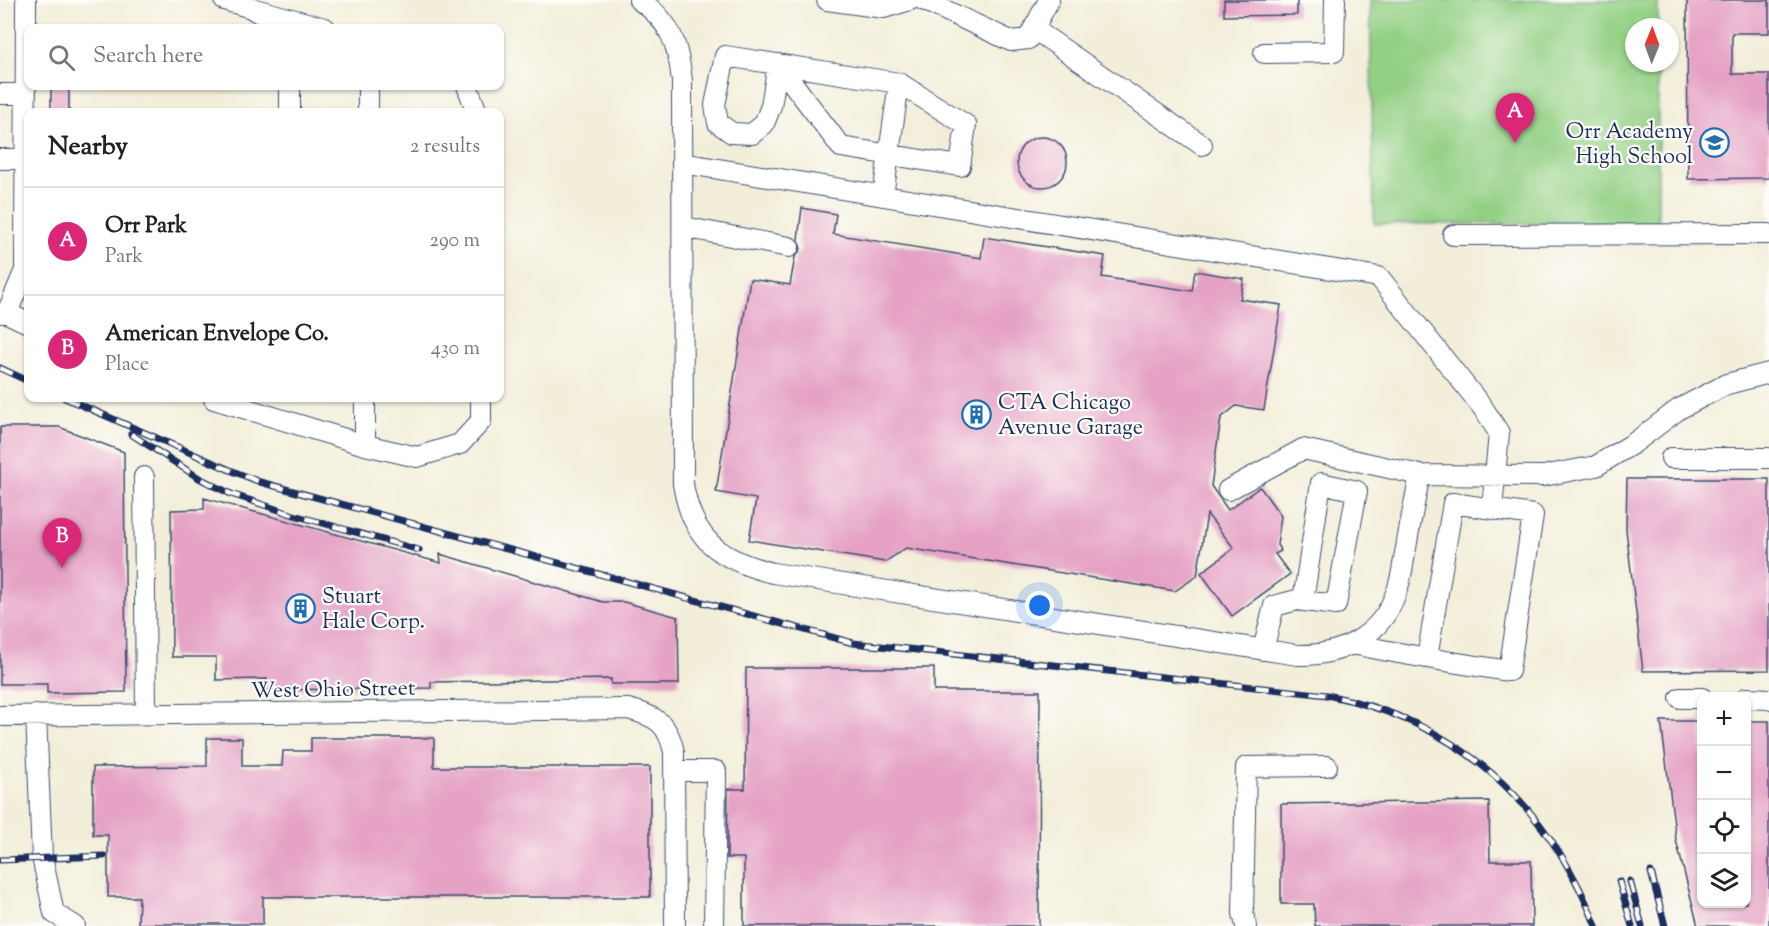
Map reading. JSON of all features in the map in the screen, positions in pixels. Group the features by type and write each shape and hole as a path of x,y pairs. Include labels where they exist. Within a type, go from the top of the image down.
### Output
{"street":[{"path":"26,0 26,24"},
{"path":"224,0 310,24"},
{"path":"639,0 663,19 680,56 682,81 683,484 687,505 694,523 708,542 727,556 748,567 773,573 1298,656 1316,656 1353,644 1370,632 1385,616 1397,592 1420,475"},
{"path":"827,0 884,8 910,0"},
{"path":"923,0 1011,41 1028,39 1049,0"},
{"path":"1264,53 1334,52 1335,0"},
{"path":"251,8 276,24"},
{"path":"1034,29 1202,145"},
{"path":"778,64 900,83 966,125 960,166 840,147 778,64"},
{"path":"883,196 900,83"},
{"path":"26,90 26,108"},
{"path":"290,90 291,108"},
{"path":"368,90 368,108"},
{"path":"469,90 475,108"},
{"path":"0,94 26,94"},
{"path":"0,159 24,159"},
{"path":"682,163 1379,277 1483,408 1499,433 1492,509"},
{"path":"683,227 789,247"},
{"path":"1453,235 1769,234"},
{"path":"24,272 3,313 24,321"},
{"path":"1228,490 1303,449 1420,475 1543,476 1596,466 1634,443 1679,409 1727,384 1769,373"},
{"path":"226,402 365,445 417,457 460,444 481,421 481,402"},
{"path":"365,402 365,445"},
{"path":"1671,458 1769,458"},
{"path":"144,477 146,714"},
{"path":"1263,650 1274,606 1298,600 1303,601 1336,605 1357,491 1321,483 1303,601"},
{"path":"1353,644 1426,658 1509,671 1533,515 1453,503 1426,658"},
{"path":"1680,698 1697,698"},
{"path":"1751,699 1769,699"},
{"name":"West Ohio Street","path":"0,716 628,709 646,713 663,724 671,736 674,771"},
{"path":"36,715 42,857 54,913 75,926"},
{"path":"1246,926 1243,913 1246,767 1327,766"},
{"path":"675,926 674,771 716,771 714,926"}],"green space":[{"path":"1370,0 1658,0 1658,18 1625,18 1625,72 1658,72 1658,223 1374,224"}],"building":[{"path":"1224,0 1297,0 1297,15 1224,16"},
{"path":"1687,0 1769,0 1769,33 1732,33 1732,74 1769,74 1769,178 1688,179"},
{"path":"51,90 69,90 69,108 51,108"},
{"path":"1042,137 1060,144 1067,162 1060,180 1042,187 1024,180 1017,162 1024,144"},
{"name":"CTA Chicago Avenue Garage","path":"802,208 836,214 833,234 981,258 984,237 1105,256 1102,277 1192,291 1195,271 1244,279 1240,299 1281,305 1264,410 1236,406 1221,418 1211,486 1228,510 1260,487 1281,516 1277,545 1281,551 1275,554 1290,574 1232,616 1201,573 1234,548 1207,514 1197,576 1175,591 906,548 885,562 749,540 756,499 716,492 750,279 790,285 795,257 801,249 798,239"},
{"path":"0,427 59,427 124,452 126,692 47,693 47,684 0,684"},
{"path":"1627,479 1769,479 1769,670 1643,671 1626,529"},
{"name":"Stuart Hale Corp.","path":"204,498 441,563 440,554 603,602 624,602 678,617 679,684 611,684 611,679 431,682 431,688 267,690 267,679 216,680 216,657 172,657 171,510 204,509"},
{"path":"746,668 934,668 934,691 1040,691 1039,926 744,926 744,858 727,858 728,789 745,789"},
{"path":"1661,721 1697,721 1697,908 1751,908 1751,721 1769,721 1769,926 1698,926 1676,840"},
{"path":"207,738 242,738 242,766 282,766 283,751 311,751 311,738 434,738 434,767 650,767 650,897 263,897 263,924 138,924 139,897 108,897 108,835 93,835 93,767 207,766"},
{"path":"1489,801 1490,861 1531,861 1532,926 1315,926 1314,904 1281,904 1281,804"}],"railway":[{"path":"0,368 24,379"},
{"path":"74,402 260,482 853,643 1327,695 1374,707 1418,725 1457,747 1493,774 1524,806 1552,842 1576,882 1596,926"},
{"path":"131,434 199,478 231,494 294,515 419,550"},
{"path":"0,860 104,856"},
{"path":"1651,872 1665,926"},
{"path":"1619,881 1632,926"},
{"path":"1630,881 1642,926"}],"place":[{"name":"Orr Park","path":"1515,143"},
{"name":"Orr Academy High School","path":"1714,143"},
{"name":"CTA Chicago Avenue Garage","path":"977,414"},
{"name":"American Envelope Co.","path":"62,568"},
{"name":"Stuart Hale Corp.","path":"301,608"}]}
